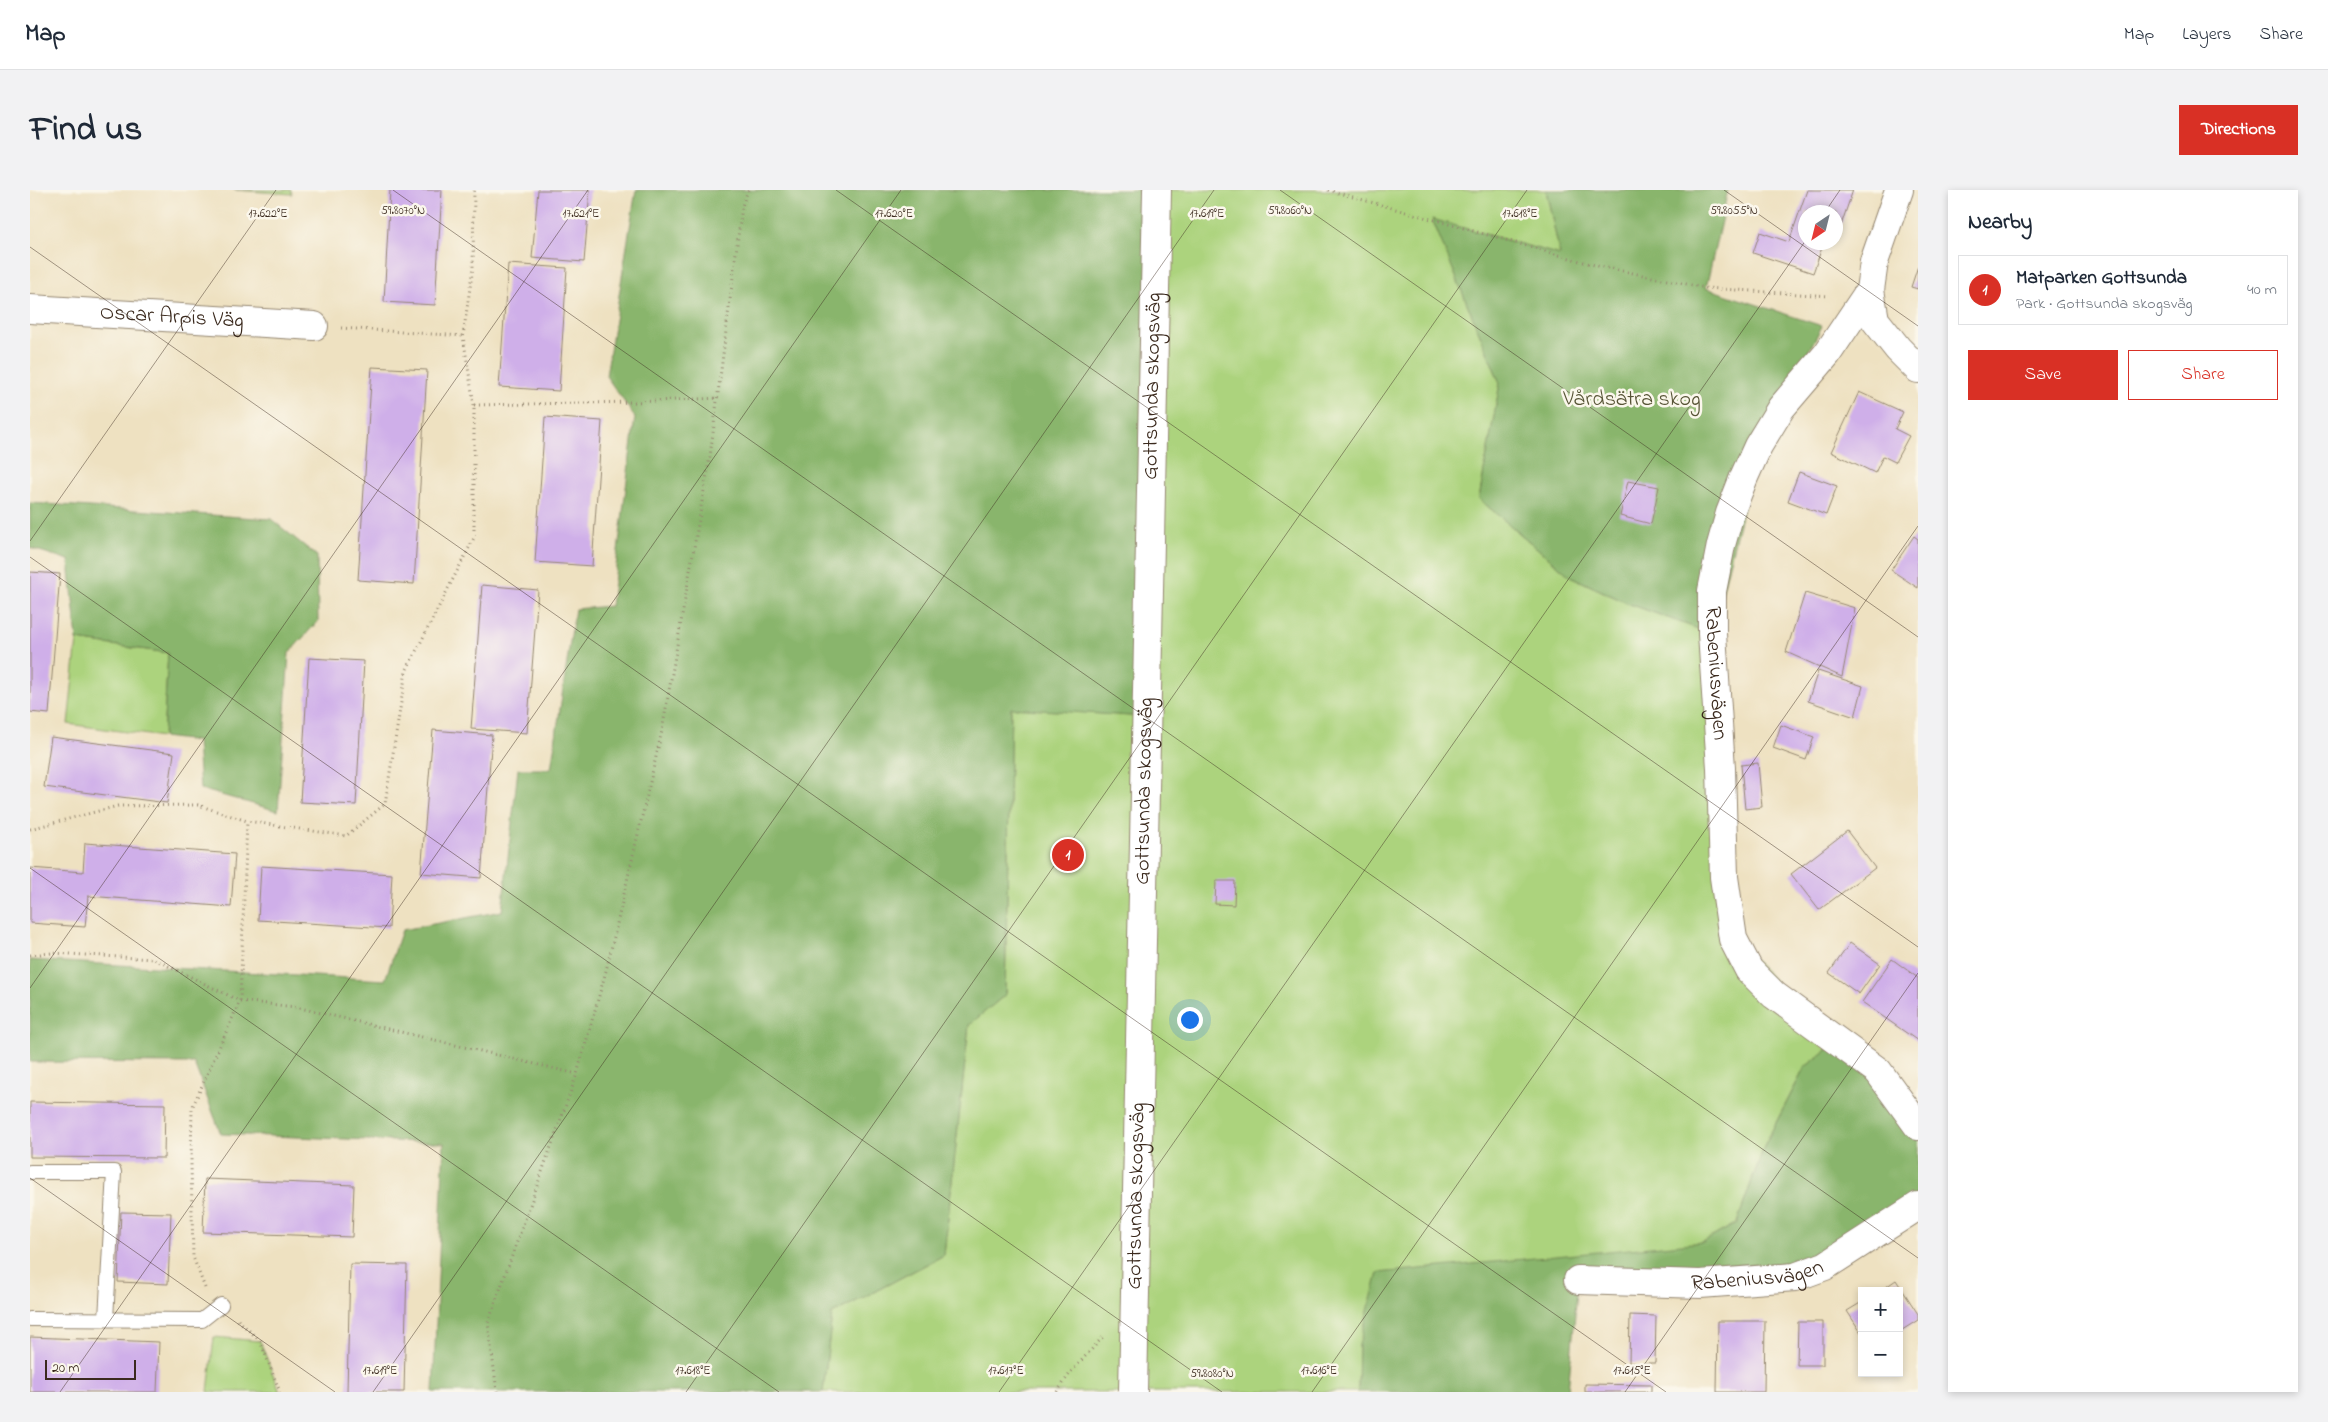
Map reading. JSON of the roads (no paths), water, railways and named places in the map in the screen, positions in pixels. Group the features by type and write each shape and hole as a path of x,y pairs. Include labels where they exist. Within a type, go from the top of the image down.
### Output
{"street":[{"name":"Gottsunda skogsväg","path":"1133,1392 1157,190"},
{"name":"Rabeniusvägen","path":"1899,190 1874,262 1870,290 1827,354 1781,408 1758,446 1730,513 1721,545 1712,592 1712,634 1721,768 1724,877 1733,939 1750,970 1774,995 1878,1072 1918,1126"},
{"path":"1870,290 1875,320 1898,349 1918,369"},
{"name":"Oscar Arpis Väg","path":"30,309 314,326"},
{"name":"Rabeniusvägen","path":"1578,1280 1700,1284 1795,1277 1825,1266 1918,1206"}],"lane":[{"path":"30,1172 114,1172 106,1319"},
{"path":"30,1319 202,1320 221,1305"}],"place":[{"name":"Matparken Gottsunda","path":"1068,855"}],"park label":[{"name":"Vårdsätra skog","path":"1632,400"}]}
